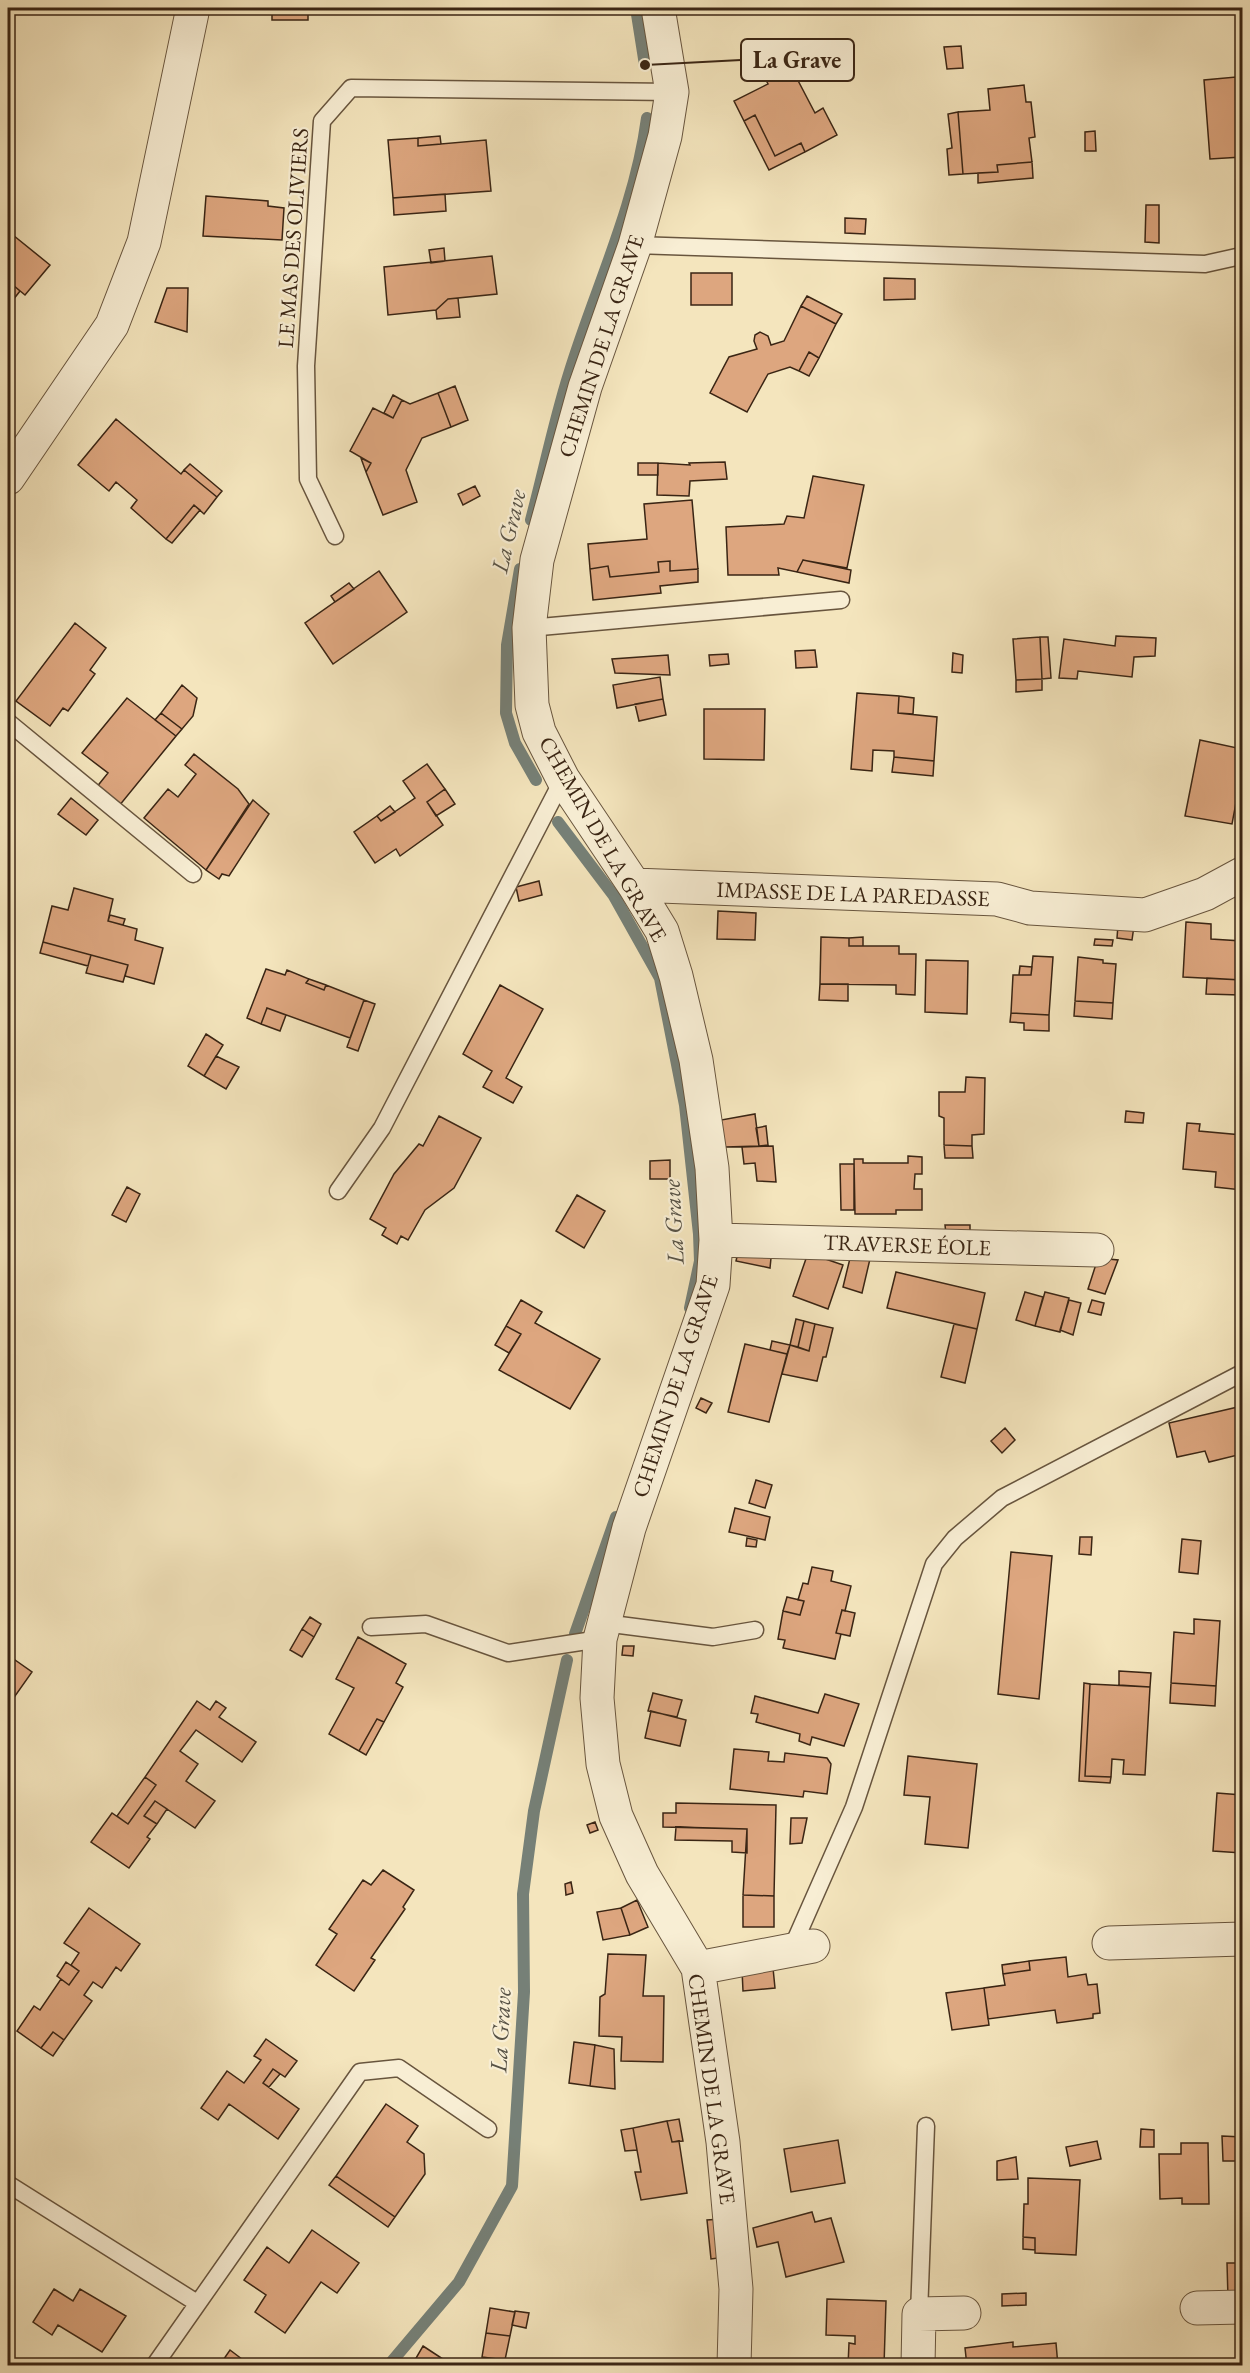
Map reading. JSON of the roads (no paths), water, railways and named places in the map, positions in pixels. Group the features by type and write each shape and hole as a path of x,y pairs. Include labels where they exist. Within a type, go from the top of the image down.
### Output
{"street":[{"path":"8,478 112,326 144,242 193,8"},
{"name":"CHEMIN DE LA GRAVE","path":"658,8 672,92 665,136 634,246 585,387 537,560 528,628 532,705 539,732 563,779 662,931 676,976 696,1060 712,1168 716,1240 713,1285 629,1528 602,1631 597,1698 603,1764 616,1816 642,1874 698,1968 723,2142 736,2289 734,2366"},
{"name":"IMPASSE DE LA PAREDASSE","path":"634,885 997,899 1030,908 1145,915 1205,894 1242,874"},
{"name":"TRAVERSE ÉOLE","path":"716,1240 1097,1250"},
{"path":"1109,1943 1242,1939"},
{"path":"698,1968 802,1948"},
{"path":"1197,2308 1242,2307"},
{"path":"918,2366 920,2314 964,2313"}],"lane":[{"name":"LE MAS DES OLIVIERS","path":"335,536 308,479 306,366 322,121 351,88 672,92"},
{"path":"634,246 1204,264 1242,254"},
{"path":"528,628 841,600"},
{"path":"8,722 193,874"},
{"path":"338,1191 382,1128 563,779"},
{"path":"802,1948 854,1807 934,1564 955,1538 1002,1498 1242,1373"},
{"path":"371,1627 426,1624 508,1653 602,1631 713,1637 755,1630"},
{"path":"154,2366 360,2072 399,2068 488,2129"},
{"path":"920,2314 926,2126"},
{"path":"8,2184 197,2303"}],"waterway":[{"name":"La Grave","path":"636,8 645,65"},
{"name":"La Grave","path":"531,520 569,374 624,216 647,118"},
{"name":"La Grave","path":"520,569 507,645 506,713 515,743 536,780"},
{"name":"La Grave","path":"558,822 614,896 660,978 685,1105 699,1234 700,1261 690,1308"},
{"name":"La Grave","path":"575,1634 616,1517"},
{"name":"La Grave","path":"388,2366 459,2282 512,2186 524,1992 523,1894 534,1811 567,1660"}],"place":[{"name":"La Grave","path":"645,65"}]}
